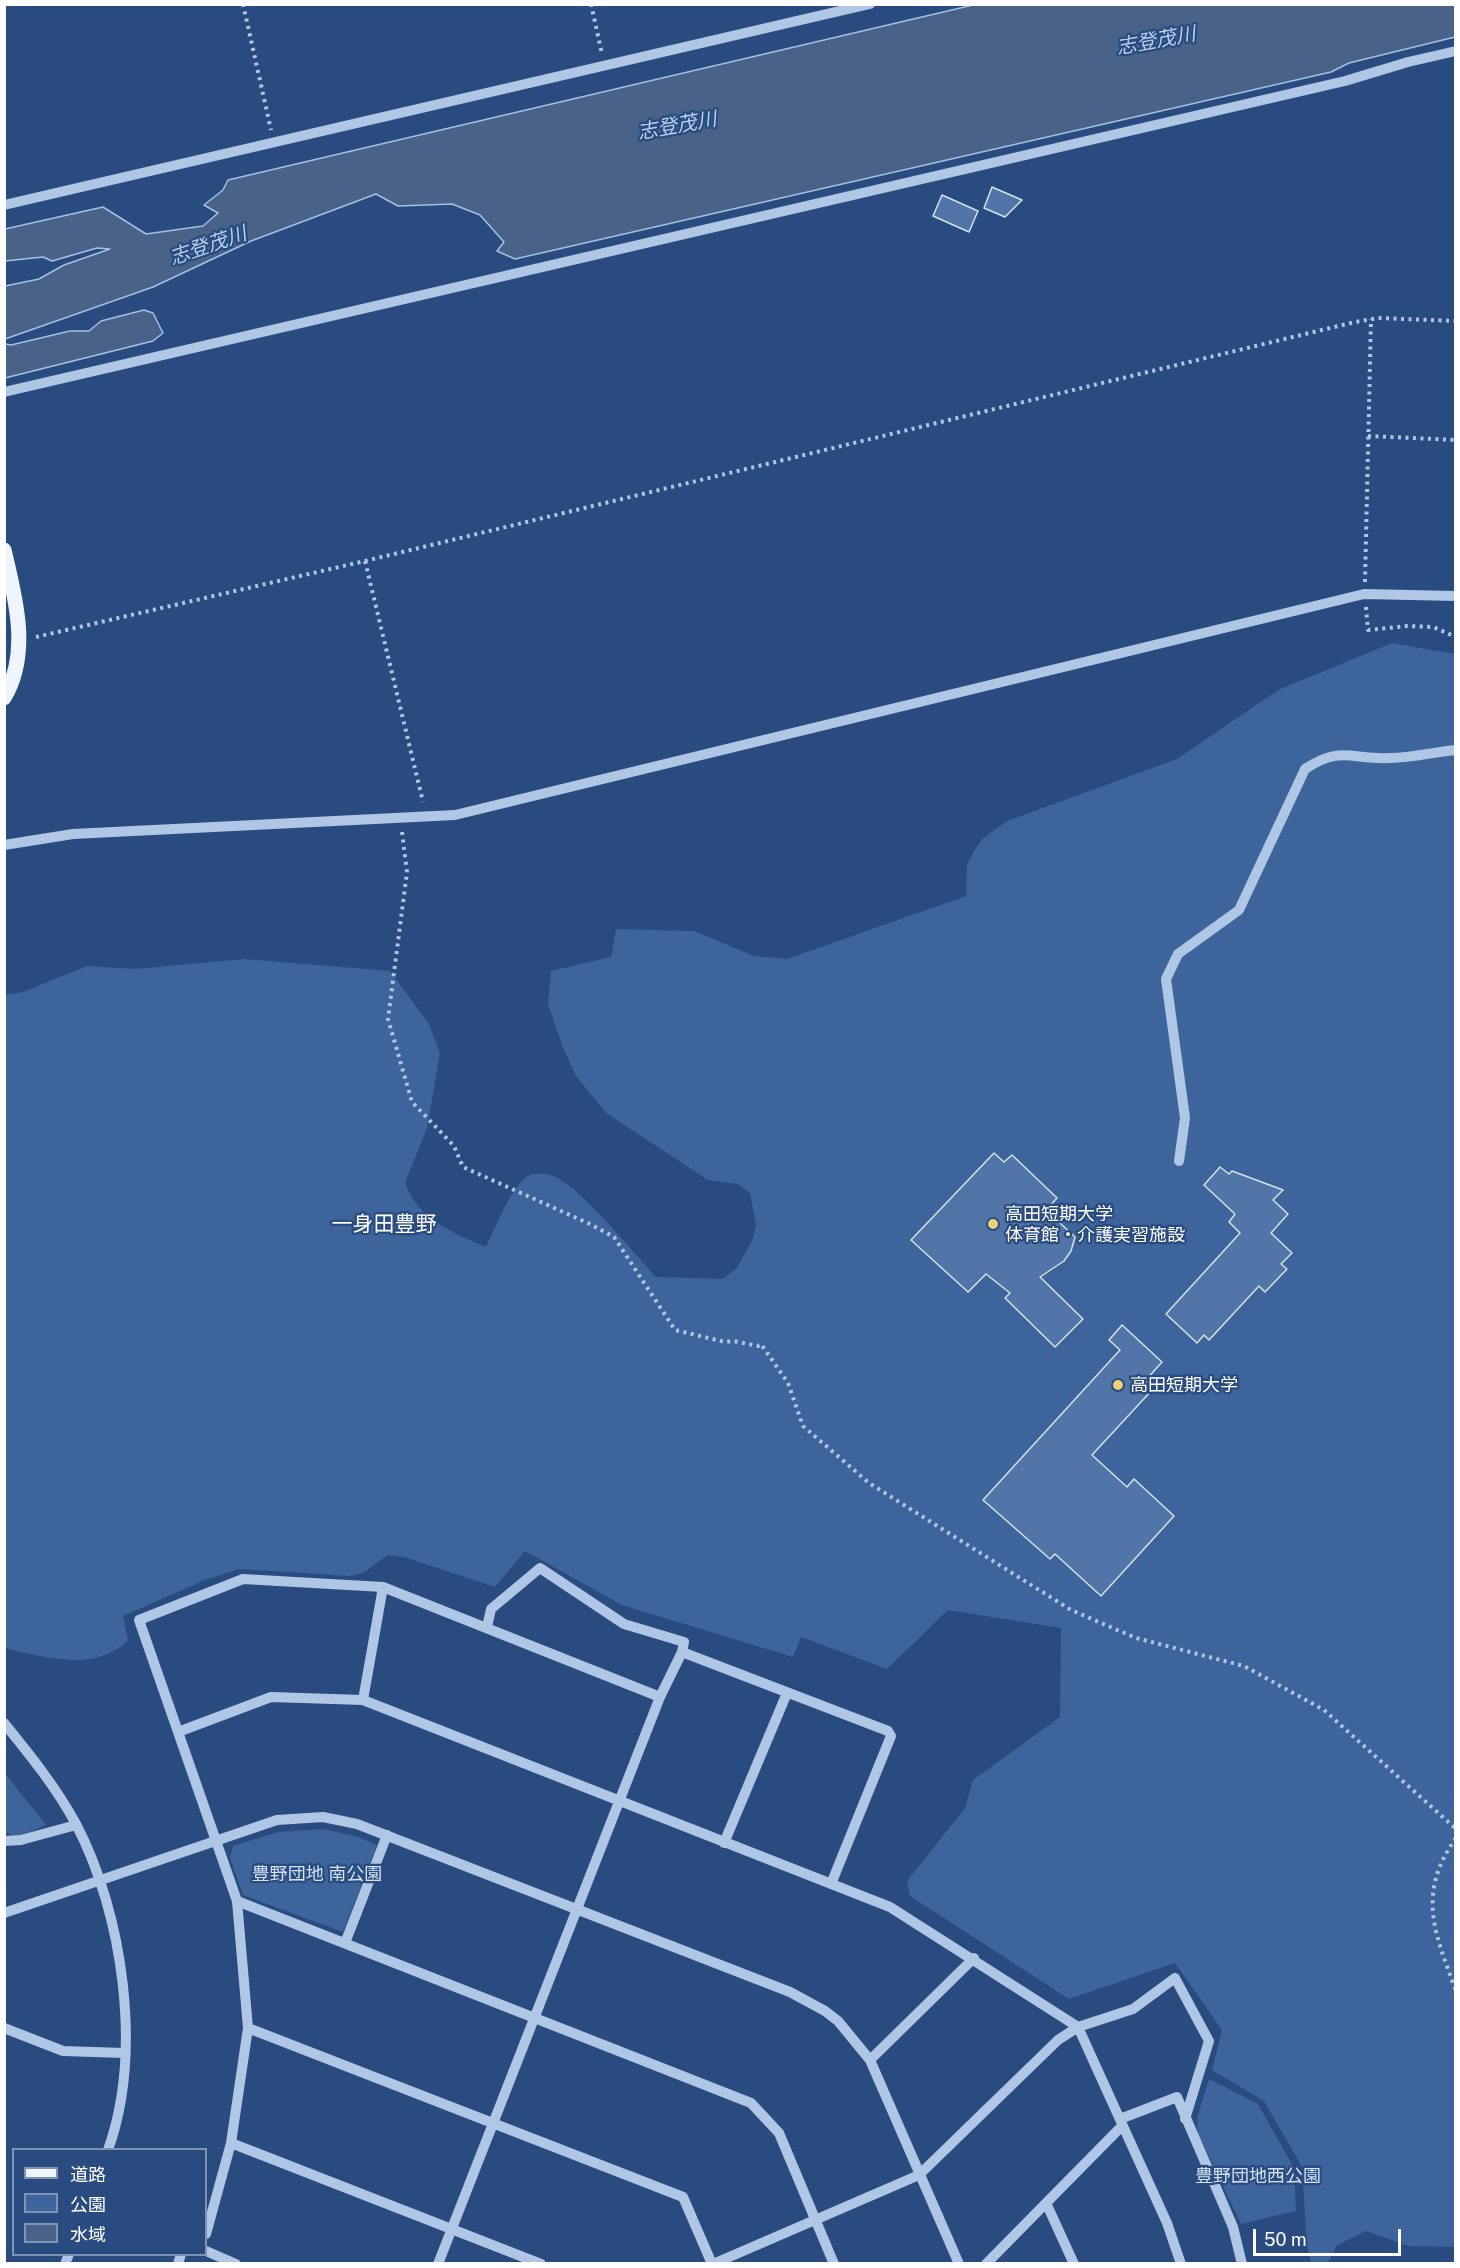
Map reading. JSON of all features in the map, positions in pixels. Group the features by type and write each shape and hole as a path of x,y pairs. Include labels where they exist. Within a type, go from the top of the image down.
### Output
{"main road":[{"path":"4,550 16,602 19,641 15,671 4,698"}],"street":[{"path":"4,205 870,4"},
{"path":"4,392 1345,81 1455,51"},
{"path":"4,844 73,834 426,817 467,812 1364,594 1455,596"},
{"path":"1179,1161 1185,1118 1166,980 1178,954 1239,910 1305,769 1324,757 1346,754 1389,758 1455,750"},
{"path":"438,2264 534,2017 578,1912 660,1697 682,1652 684,1642 624,1624 540,1568 491,1610 487,1627"},
{"path":"207,2230 231,2143 248,2028 237,1901 214,1841 139,1620 243,1580 383,1587 660,1697"},
{"path":"363,1700 383,1587"},
{"path":"682,1652 888,1731 891,1736 831,1884"},
{"path":"724,1843 787,1693"},
{"path":"177,1732 271,1697 363,1700 890,1907 974,1958 1078,2027 1167,2223 1181,2264"},
{"path":"4,1723 49,1780 76,1825 99,1882 123,1975 122,2084 108,2148"},
{"path":"4,1913 277,1820 323,1817 357,1824 387,1835 578,1912 790,1992 825,2011 838,2021 870,2060 959,2264"},
{"path":"4,1841 21,1840 76,1825"},
{"path":"345,1943 387,1835"},
{"path":"237,1901 751,2103 779,2133 834,2264"},
{"path":"870,2060 974,1958"},
{"path":"248,2028 683,2197 713,2264 919,2175 1058,2040 1078,2027 1133,2009 1175,1978 1209,2040 1185,2119"},
{"path":"4,2028 63,2051 124,2053"},
{"path":"986,2264 1047,2205 1121,2123 1177,2097 1233,2227 1242,2264"},
{"path":"231,2143 541,2264"},
{"path":"1047,2205 1074,2264"},
{"path":"207,2251 236,2264"}],"path":[{"path":"243,4 274,142"},
{"path":"591,4 604,66"},
{"path":"19,641 365,561 1371,319 1455,321"},
{"path":"1371,319 1364,594 1368,630 1407,626 1433,627 1455,637"},
{"path":"1368,436 1455,440"},
{"path":"365,561 426,817"},
{"path":"400,818 408,872 388,1019 412,1102 454,1146 463,1167 614,1237 675,1330 725,1342 733,1341 758,1346 761,1344 788,1383 803,1426 868,1483 1071,1610 1136,1638 1244,1666 1324,1710 1455,1829"},
{"path":"1455,1838 1446,1852 1431,1893 1435,1930 1455,1991"}],"green space":[{"path":"1392,643 1455,654 1455,2247 1408,2246 1366,2231 1337,2245 1328,2263 1311,2263 1307,2247 1302,2167 1264,2101 1212,2070 1222,2030 1175,1963 1069,1999 910,1896 907,1881 965,1808 973,1780 1060,1717 1061,1628 948,1610 887,1669 801,1637 793,1657 622,1605 525,1551 495,1587 404,1557 388,1555 363,1573 349,1576 239,1569 205,1580 123,1616 128,1640 115,1650 101,1656 69,1660 5,1648 5,995 23,992 87,966 135,969 244,959 390,971 429,1024 440,1053 427,1128 405,1183 418,1206 449,1230 486,1247 510,1198 522,1181 531,1175 548,1175 556,1177 583,1197 656,1277 722,1279 736,1269 752,1241 756,1225 750,1193 738,1184 708,1180 606,1113 576,1076 563,1048 548,1004 551,971 611,957 616,929 694,931 754,956 787,959 966,896 967,865 974,851 982,839 1007,821 1177,759 1278,690"},
{"path":"4,1772 46,1825 18,1837 5,1832"},
{"name":"豊野団地 南公園","path":"322,1829 355,1836 377,1845 343,1932 243,1895 230,1858 233,1846 278,1832"},
{"name":"豊野団地西公園","path":"1209,2079 1258,2104 1294,2168 1296,2211 1241,2224 1198,2133 1197,2118"}],"water":[{"name":"志登茂川","path":"973,5 1455,5 1455,37 1349,63 1331,72 515,259 497,251 504,242 480,215 452,204 398,206 376,194 251,241 153,287 5,339 5,286 39,279 64,265 110,249 97,248 52,261 43,257 5,261 5,229 103,207 146,234 203,226 218,213 204,205 223,190 228,180"},
{"path":"144,310 153,313 163,333 153,341 5,378 5,344 11,345 70,331 89,331 101,321"}],"building":[{"path":"992,187 1022,200 1005,217 984,208"},
{"path":"942,195 978,211 969,232 933,216"},
{"name":"高田短期大学 体育館・介護実習施設","path":"994,1153 1004,1162 1012,1155 1057,1198 1046,1210 1075,1237 1071,1251 1064,1261 1040,1277 1083,1319 1055,1347 1005,1298 1010,1293 986,1274 968,1292 911,1240"},
{"path":"1220,1167 1229,1174 1232,1171 1283,1190 1273,1200 1288,1214 1271,1233 1292,1253 1281,1264 1287,1269 1265,1292 1259,1286 1209,1340 1204,1335 1197,1343 1166,1314 1240,1233 1229,1222 1235,1214 1204,1185"},
{"name":"高田短期大学","path":"1122,1325 1162,1362 1145,1381 1153,1389 1092,1455 1127,1487 1134,1479 1174,1516 1101,1596 1055,1554 1050,1559 983,1500 1120,1350 1109,1340"}],"place":[{"name":"高田短期大学 体育館・介護実習施設","path":"993,1224"},
{"name":"高田短期大学","path":"1118,1385"}],"district":[{"name":"一身田豊野","path":"384,1225"}]}
